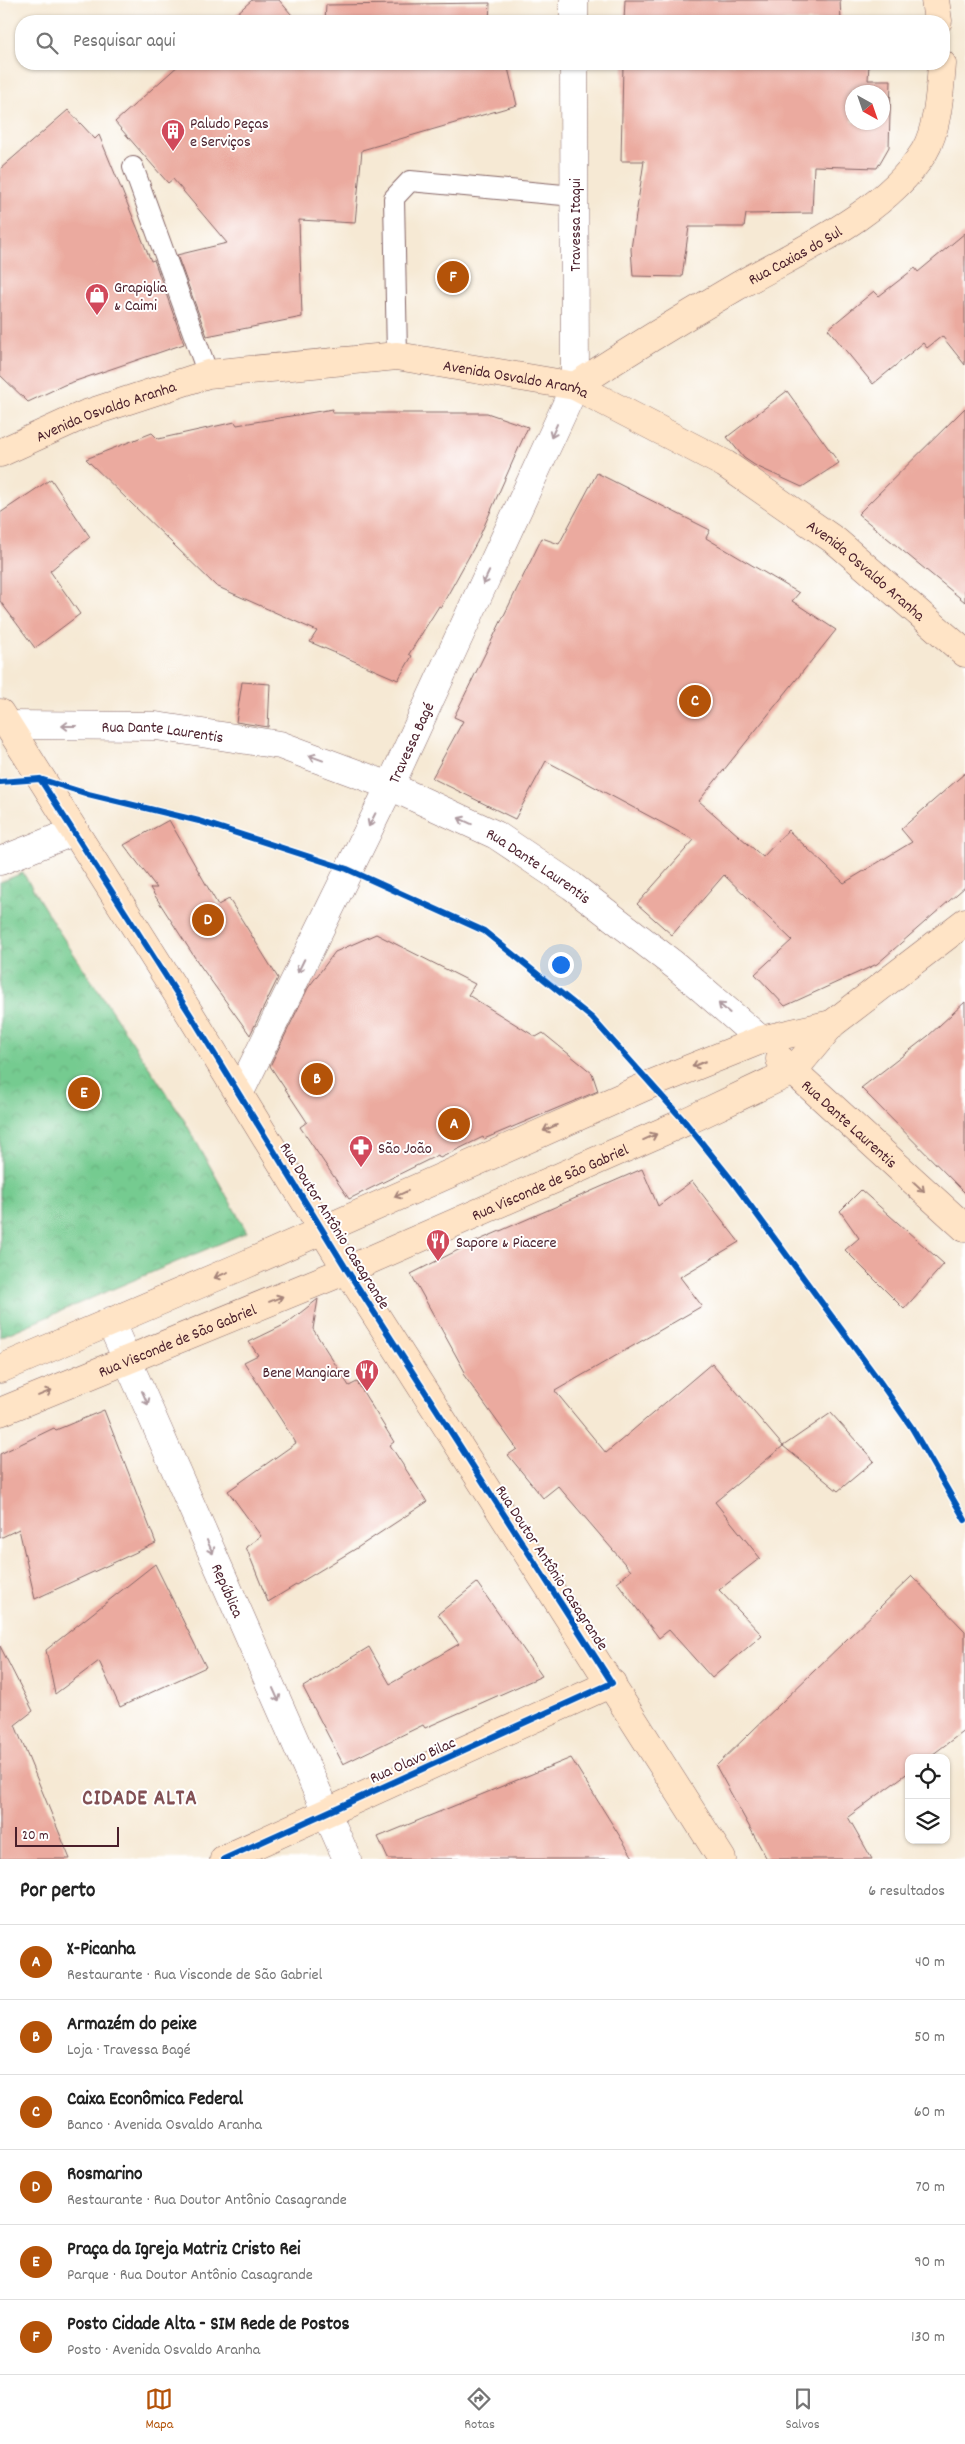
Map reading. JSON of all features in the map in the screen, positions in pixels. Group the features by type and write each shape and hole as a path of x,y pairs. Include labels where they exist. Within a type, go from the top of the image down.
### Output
{"main road":[{"path":"935,0 937,15"},
{"name":"Rua Caxias do Sul","path":"574,386 692,312 867,210 898,186 925,150 938,108 941,70"},
{"name":"Avenida Osvaldo Aranha","path":"0,453 86,414 208,374 397,356 574,386 725,464 836,542 965,653"},
{"name":"Rua Doutor Antônio Casagrande","path":"4,719 347,1270 612,1683 722,1859"},
{"path":"793,1072 832,1024 965,922"},
{"path":"0,1369 242,1266 651,1084 761,1040 832,1024"},
{"name":"Rua Dante Laurentis","path":"761,1040 793,1072 965,1228"},
{"name":"Rua Visconde de São Gabriel","path":"0,1412 347,1270 685,1122 793,1072"},
{"name":"Rua Olavo Bilac","path":"224,1859 612,1683"}],"street":[{"path":"574,0 574,15"},
{"name":"Travessa Itaqui","path":"574,70 574,386"},
{"name":"Travessa Bagé","path":"239,1094 390,786 574,386"},
{"name":"Rua Dante Laurentis","path":"4,719 156,726 280,745 390,786 496,835 572,886 677,967 761,1040"},
{"path":"0,861 75,831"},
{"name":"República","path":"110,1321 347,1859"}],"lane":[{"path":"133,167 208,374"},
{"path":"397,356 394,198 401,189 410,181 574,196"}],"green space":[{"path":"23,873 56,927 184,1120 247,1232 0,1337 0,882"}],"building":[{"path":"252,0 279,0 292,15 235,15"},
{"path":"625,0 840,0 841,15 624,15"},
{"path":"490,3 489,15 325,15 326,5"},
{"path":"173,70 508,70 517,105 362,150 355,223 299,220 302,317 207,336 177,255 227,243 173,179 168,183 115,122"},
{"path":"623,70 869,70 868,80 891,80 890,114 890,85 845,85 845,130 890,130 889,147 877,168 814,166 812,213 746,214 744,227 689,227 682,277 633,276 631,249 644,161 621,161"},
{"path":"68,110 95,139 99,135 151,261 154,260 184,344 64,385 28,402 0,375 0,169"},
{"path":"965,233 965,365 942,336 927,348 923,343 873,384 828,329 874,291 879,296 915,268 918,272"},
{"path":"787,391 839,463 802,487 756,466 744,458 727,437"},
{"path":"965,408 965,602 858,514"},
{"path":"333,409 332,413 487,413 528,427 477,542 441,607 439,606 409,654 412,656 398,680 310,642 317,631 216,586 86,459 152,433 158,439 235,422 237,425"},
{"path":"597,473 710,530 706,538 799,593 792,601 836,630 699,801 763,857 788,830 844,883 912,842 901,829 965,773 965,887 877,964 785,1006 755,974 792,940 724,875 672,935 637,904 694,840 546,761 515,819 432,778 463,721 454,717 542,538 559,544"},
{"path":"51,479 90,537 50,571 80,614 35,648 0,601 0,513"},
{"path":"242,682 270,684 268,727 236,722"},
{"path":"169,820 218,905 229,899 278,978 250,1035 199,964 150,888 157,888 124,845"},
{"path":"376,934 475,984 468,995 536,1037 543,1033 592,1073 598,1091 484,1139 483,1137 440,1158 438,1155 349,1199 300,1127 307,1122 270,1066 308,988 335,952"},
{"path":"965,1002 965,1193 861,1088 928,1036"},
{"path":"642,1169 658,1206 692,1181 739,1242 680,1277 702,1306 555,1391 606,1453 712,1363 783,1446 715,1502 760,1558 719,1590 762,1635 712,1678 669,1630 659,1638 617,1582 631,1571 558,1486 543,1498 508,1455 517,1449 463,1374 465,1372 411,1274 468,1245"},
{"path":"861,1190 944,1264 904,1309 845,1250 859,1238 840,1211"},
{"path":"318,1299 313,1329 349,1386 357,1382 394,1442 390,1445 427,1502 357,1548 268,1602 246,1547 261,1536 228,1491 296,1443 244,1362 258,1355 249,1342 286,1324"},
{"path":"104,1410 156,1543 35,1599 19,1529 0,1538 0,1454 54,1428 56,1430"},
{"path":"831,1413 874,1461 838,1491 783,1446"},
{"path":"155,1564 206,1667 120,1707 99,1661 55,1694 46,1650"},
{"path":"912,1576 965,1631 965,1730 933,1754 905,1754 905,1775 848,1817 872,1859 767,1859 716,1766"},
{"path":"477,1583 542,1676 425,1728 423,1725 343,1764 303,1687 369,1647 390,1684 459,1644 438,1614"},
{"path":"0,1646 33,1711 15,1725 70,1859 0,1859"},
{"path":"571,1758 634,1859 388,1859 378,1837"}],"cycle path":[{"path":"40,779 190,1014 347,1270 612,1683 224,1859"},
{"path":"0,782 40,779 88,794 199,821 347,869 484,931 592,1018 685,1122 730,1178 880,1382 912,1428 965,1520"}],"place":[{"name":"Paludo Peças e Serviços","path":"173,152"},
{"name":"Posto Cidade Alta - SIM Rede de Postos","path":"453,277"},
{"name":"Grapiglia & Caimi","path":"97,316"},
{"name":"Caixa Econômica Federal","path":"695,701"},
{"name":"Rosmarino","path":"208,920"},
{"name":"Armazém do peixe","path":"317,1079"},
{"name":"Praça da Igreja Matriz Cristo Rei","path":"84,1093"},
{"name":"X-Picanha","path":"454,1124"},
{"name":"São João","path":"361,1168"},
{"name":"Sapore & Piacere","path":"438,1262"},
{"name":"Bene Mangiare","path":"367,1392"}],"district":[{"name":"CIDADE ALTA","path":"140,1797"}]}
